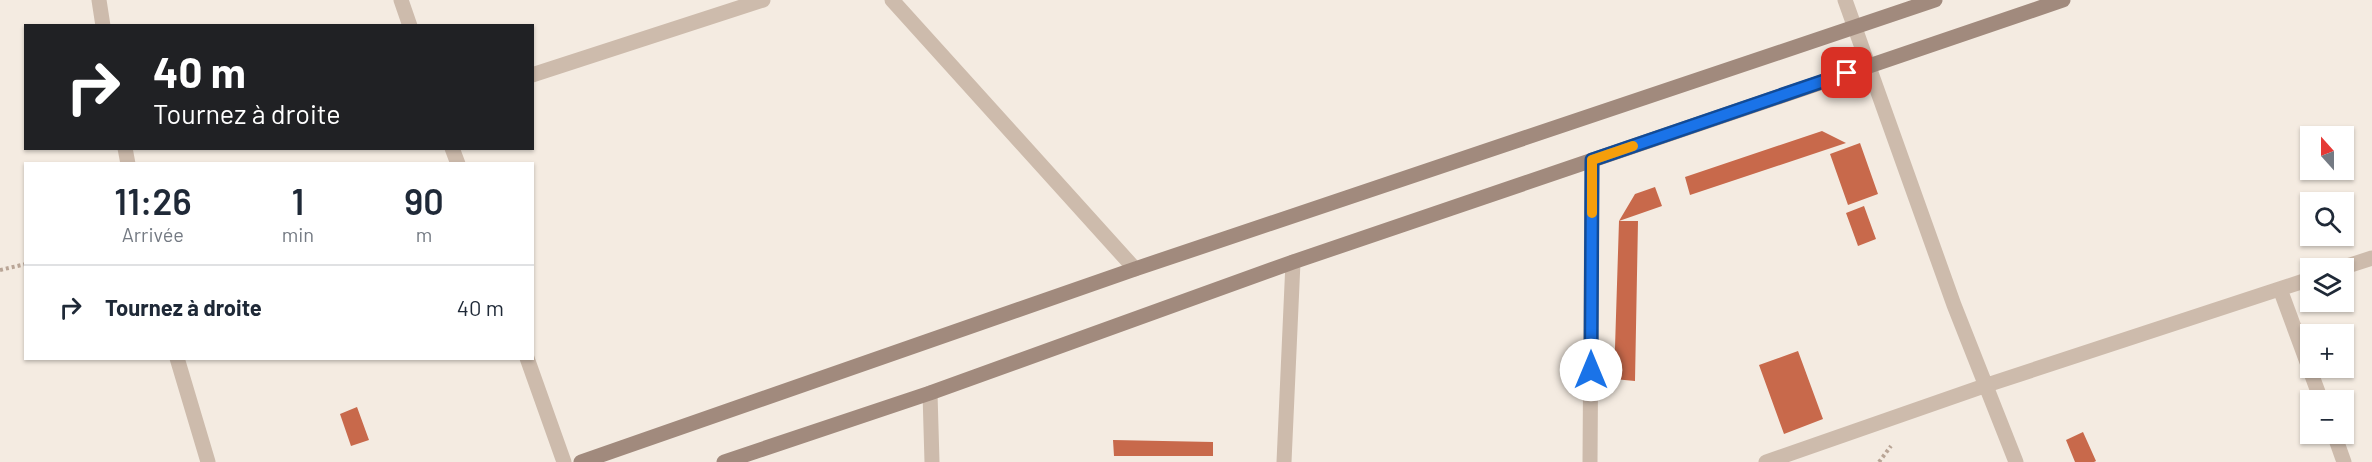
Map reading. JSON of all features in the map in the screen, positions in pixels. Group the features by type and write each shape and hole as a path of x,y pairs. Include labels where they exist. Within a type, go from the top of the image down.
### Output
{"street":[{"path":"99,0 104,24"},
{"path":"401,0 409,24"},
{"path":"534,74 763,0"},
{"path":"892,0 1135,269"},
{"path":"1845,0 1954,305 2016,462"},
{"path":"580,462 1135,269 1935,0"},
{"path":"724,462 930,393 1293,262 2063,0"},
{"path":"1590,462 1592,160"},
{"path":"2354,264 2372,258"},
{"path":"1284,462 1293,262"},
{"path":"1766,462 1987,385 2300,282"},
{"path":"2280,289 2317,390"},
{"path":"178,360 208,462"},
{"path":"528,360 564,462"},
{"path":"930,393 932,462"},
{"path":"2338,444 2344,462"}],"path":[{"path":"0,270 24,264"}],"building":[{"path":"1822,131 1846,143 1690,195 1685,177"},
{"path":"1860,143 1878,194 1848,205 1830,154"},
{"path":"1655,187 1662,206 1619,221 1635,194"},
{"path":"1864,206 1876,239 1858,246 1846,213"},
{"path":"1619,221 1638,221 1635,381 1614,379"},
{"path":"1798,351 1823,419 1784,434 1759,365"},
{"path":"357,407 369,440 351,446 340,414"},
{"path":"2083,432 2096,461 2094,462 2075,462 2066,440"},
{"path":"1113,440 1213,442 1213,456 1114,456"}],"slow traffic":[{"path":"1592,213 1592,160 1633,146"}],"route":[{"path":"1591,370 1592,160 1847,73"}]}
